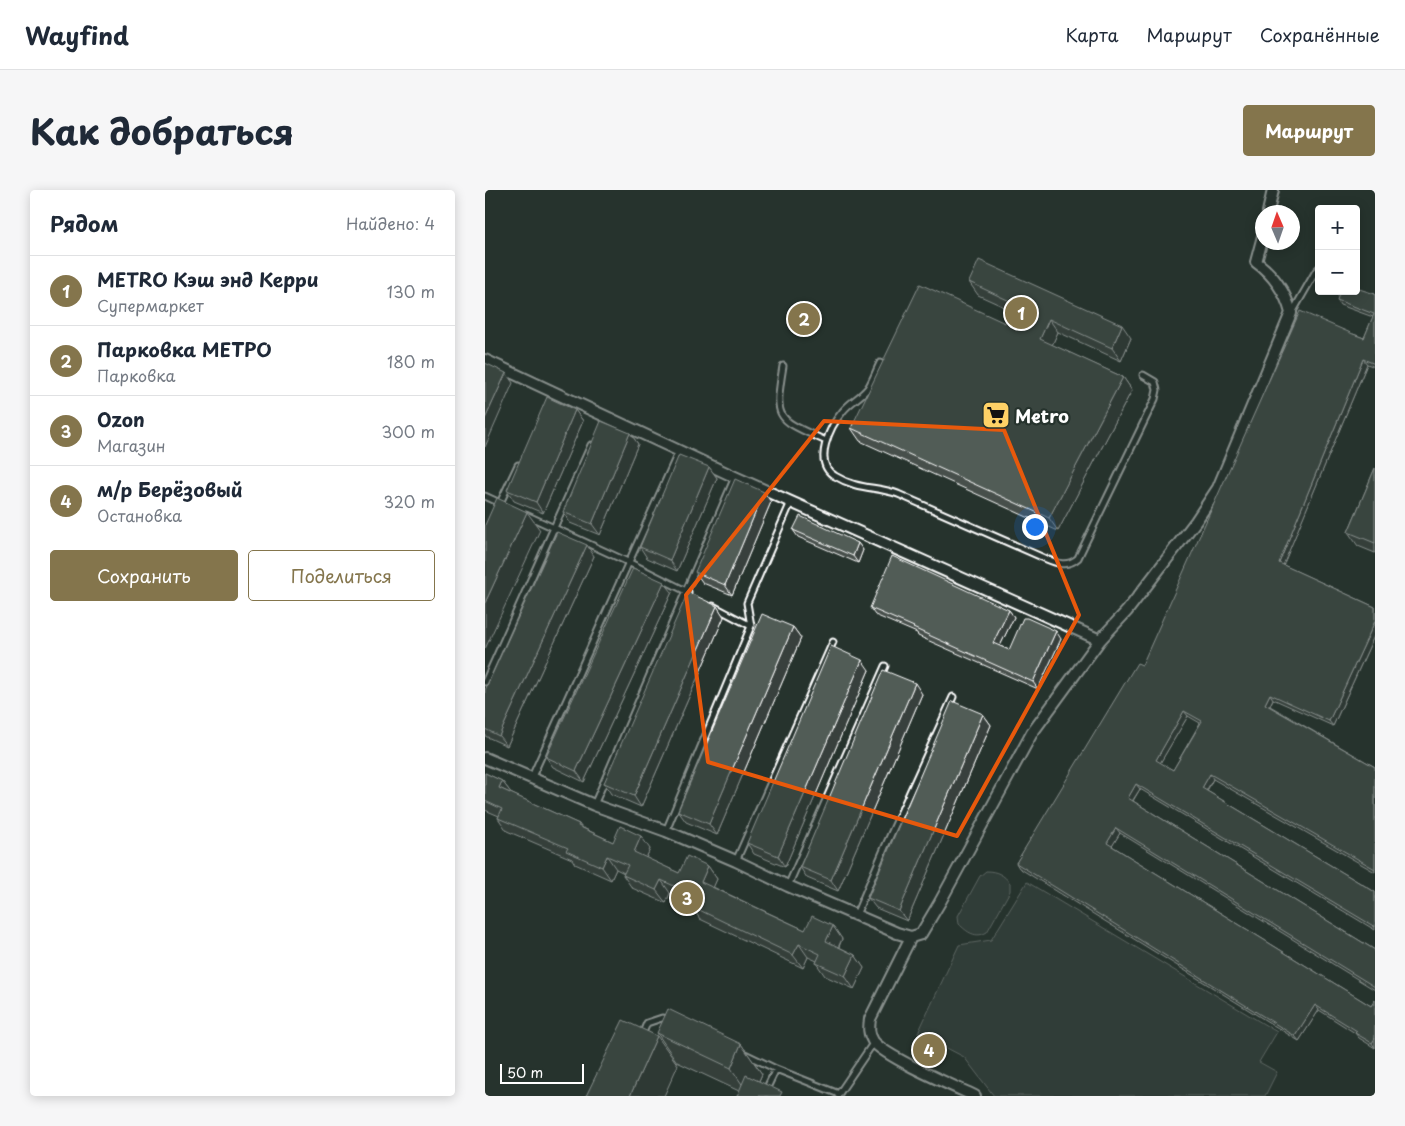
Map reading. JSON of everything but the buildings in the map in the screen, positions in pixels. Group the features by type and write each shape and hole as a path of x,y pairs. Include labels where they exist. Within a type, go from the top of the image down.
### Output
{"street":[{"path":"1270,205 1273,190"},
{"path":"485,758 594,805 666,831 856,915 911,937 921,934 1032,733 1100,640 1133,603 1196,521 1218,488 1291,313 1289,303 1280,288 1270,274 1256,262 1259,250"},
{"path":"485,360 550,397 679,451 1100,640"},
{"path":"911,937 870,1019 869,1032 874,1042 887,1053 975,1096"}],"lane":[{"path":"1291,313 1315,273"},
{"path":"880,363 869,386 841,412 826,440 824,452 826,465 832,474 858,487 898,494 1060,564 1071,564 1078,558 1156,396 1157,388 1155,382 1143,375"},
{"path":"783,366 778,396 781,415 789,423 826,440"},
{"path":"485,682 593,441"},
{"path":"531,779 679,451"},
{"path":"500,503 520,460"},
{"path":"594,805 735,477"},
{"path":"485,496 509,507"},
{"path":"666,831 751,626 747,603 791,502"},
{"path":"518,511 629,562 694,596"},
{"path":"711,604 751,626"},
{"path":"736,861 833,642"},
{"path":"788,886 885,666"},
{"path":"856,915 953,697"},
{"path":"640,1039 647,1023 662,1018 679,1023"},
{"path":"741,1052 776,1069 839,1095 874,1042"},
{"path":"763,1096 776,1069"}],"highlighted area":[{"path":"824,421 1004,430 1079,615 957,836 708,762 686,595"}],"shaded area":[{"path":"986,871 1000,874 1005,878 1010,883 1010,891 987,932 975,935 959,924 958,916 980,876"},
{"path":"1027,882 1277,1032 1259,1062 1277,1072 1265,1096 994,1096 964,1057 918,1033 959,945 991,940"}],"place":[{"name":"METRO Кэш энд Керри","path":"1021,313"},
{"name":"Парковка МЕТРО","path":"804,319"},
{"name":"Metro","path":"996,415"},
{"name":"Ozon","path":"687,898"},
{"name":"м/р Берёзовый","path":"929,1050"}]}
